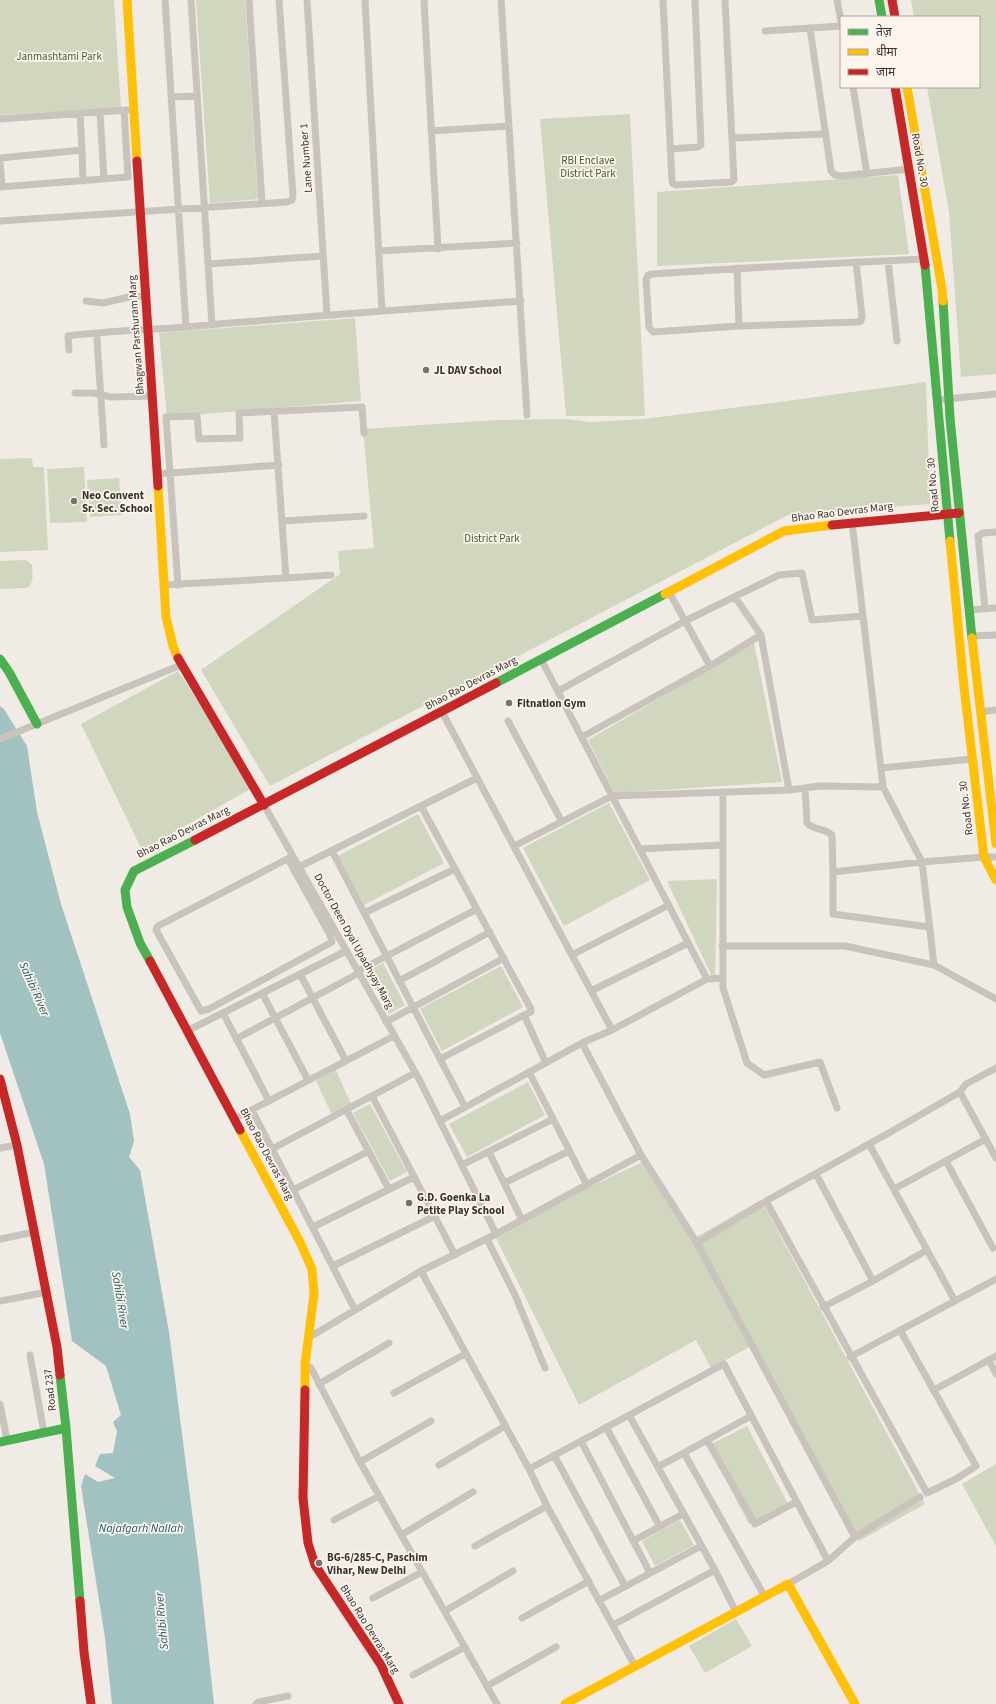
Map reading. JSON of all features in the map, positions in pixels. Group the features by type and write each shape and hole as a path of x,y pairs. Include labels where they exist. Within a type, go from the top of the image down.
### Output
{"street":[{"name":"Bhagwan Parshuram Marg","path":"126,0 166,616 173,646 181,665"},
{"path":"165,0 186,327"},
{"path":"191,0 212,324"},
{"path":"249,0 262,203"},
{"path":"0,220 287,202 292,200 293,196 279,0"},
{"name":"Lane Number 1","path":"307,0 327,314"},
{"path":"365,0 382,311"},
{"path":"424,0 438,249"},
{"path":"501,0 527,415"},
{"path":"663,0 673,184 731,182 735,177 725,0"},
{"path":"670,149 698,147 701,145 695,0"},
{"path":"837,0 840,16"},
{"path":"879,0 882,16"},
{"path":"892,0 895,16"},
{"path":"765,31 840,26"},
{"path":"810,28 829,166 831,171 835,175 868,174 910,169"},
{"path":"853,88 868,174"},
{"name":"Road No. 30","path":"895,88 928,283 947,514 963,679 984,857 996,880"},
{"name":"Road No. 30","path":"907,88 942,289 949,399 959,513 980,712 996,844"},
{"path":"172,97 197,96"},
{"path":"0,162 1,187 128,177 124,110"},
{"path":"0,119 134,110"},
{"path":"100,112 104,179"},
{"path":"80,113 83,181"},
{"path":"431,131 509,126"},
{"path":"733,138 825,134"},
{"path":"0,158 82,150"},
{"path":"379,251 438,249 517,243"},
{"path":"208,264 323,256"},
{"path":"856,262 862,317 861,321 739,326 653,332 649,327 646,279 648,275 652,274 737,268 856,262 925,259"},
{"path":"888,261 897,341"},
{"path":"737,268 739,326"},
{"path":"86,301 103,303 129,297 145,296"},
{"path":"69,350 68,336 327,314 521,301"},
{"path":"97,339 104,445"},
{"path":"75,393 111,396 152,396"},
{"path":"937,400 996,394"},
{"path":"153,418 197,416 199,439 240,438 239,413 362,407 364,433"},
{"path":"274,411 286,578"},
{"path":"166,417 178,584"},
{"path":"157,474 279,465"},
{"name":"Bhao Rao Devras Marg","path":"400,1704 381,1665 315,1565 308,1543 304,1498 305,1364 314,1294 312,1269 300,1242 140,943 127,908 125,890 134,871 442,712 784,531 852,522 959,513"},
{"path":"282,521 364,516"},
{"path":"852,522 883,787 922,862 934,965"},
{"path":"985,609 978,536 983,533 996,532"},
{"path":"558,691 637,649 685,621 779,575 802,573 812,620 862,616"},
{"path":"164,585 331,575"},
{"path":"669,592 710,666"},
{"path":"735,597 761,635 789,790"},
{"path":"969,610 996,608"},
{"path":"582,737 710,666 761,635"},
{"path":"972,636 996,635"},
{"path":"0,659 9,672 36,724"},
{"path":"542,659 707,979"},
{"path":"0,739 181,665"},
{"name":"Doctor Deen Dyal Upadhyay Marg","path":"181,665 264,805 290,858 299,867 415,1073 496,1234"},
{"path":"980,712 996,710"},
{"path":"442,712 612,1030"},
{"path":"508,721 562,822"},
{"path":"880,768 972,759"},
{"path":"299,867 477,778"},
{"path":"514,846 612,796 789,790 820,786 883,787"},
{"path":"805,788 807,823 810,826 829,832 832,835 833,914 929,927"},
{"path":"723,792 723,988 747,1064 764,1075 820,1062 837,1108"},
{"path":"421,806 531,1007 530,1012 440,1059"},
{"path":"639,848 722,845"},
{"path":"332,851 465,1107"},
{"path":"833,872 922,862 984,857 996,858"},
{"path":"290,858 330,935 332,942 209,1009 201,1011 156,930 158,926 290,858"},
{"path":"364,913 455,869"},
{"path":"572,955 669,905"},
{"path":"236,1039 313,998 386,956 477,909"},
{"path":"399,981 490,932"},
{"path":"591,991 688,943"},
{"path":"722,946 845,946 934,965 996,999"},
{"path":"188,1031 346,951"},
{"path":"386,1022 504,958"},
{"path":"300,974 346,1061"},
{"path":"440,1121 582,1043 612,1030 707,979 723,978"},
{"path":"262,993 308,1080"},
{"path":"222,1013 269,1101"},
{"path":"524,1015 546,1063"},
{"path":"234,1119 394,1036"},
{"path":"582,1043 641,1155 696,1243 855,1537"},
{"path":"900,1330 976,1466 956,1479 926,1493 850,1357 766,1201 870,1144 960,1092 966,1084 996,1068"},
{"path":"529,1072 587,1185"},
{"path":"272,1149 415,1073"},
{"name":"Road 237","path":"0,1079 17,1145 57,1348 66,1428 83,1644 91,1704"},
{"path":"960,1092 996,1158"},
{"path":"372,1096 454,1254"},
{"path":"346,1109 389,1190"},
{"path":"252,1110 356,1310"},
{"path":"462,1165 553,1119"},
{"path":"894,1189 986,1139"},
{"path":"870,1144 955,1301"},
{"path":"0,1148 17,1145"},
{"path":"293,1190 369,1151"},
{"path":"504,1183 569,1151"},
{"path":"489,1152 522,1220"},
{"path":"308,1338 421,1271 496,1234 641,1155"},
{"path":"946,1161 993,1248"},
{"path":"816,1174 873,1281"},
{"path":"312,1227 414,1177"},
{"path":"696,1243 761,1204"},
{"path":"333,1266 435,1216"},
{"path":"0,1239 34,1232"},
{"path":"487,1238 515,1295 545,1368"},
{"path":"823,1306 873,1281 927,1250"},
{"path":"421,1271 547,1506 636,1666"},
{"path":"850,1357 996,1279"},
{"path":"0,1301 47,1292"},
{"path":"319,1384 389,1342"},
{"path":"394,1393 465,1354"},
{"path":"30,1355 44,1433"},
{"path":"934,1390 996,1356"},
{"path":"989,1360 996,1374"},
{"path":"305,1364 311,1368 360,1462 497,1704"},
{"path":"528,1469 724,1364 828,1561"},
{"path":"0,1404 3,1441 66,1428"},
{"path":"629,1415 715,1570 736,1612"},
{"path":"658,1467 751,1416"},
{"path":"360,1462 431,1420"},
{"path":"439,1465 505,1426"},
{"path":"606,1427 660,1527"},
{"path":"707,1440 755,1524 796,1502"},
{"path":"581,1441 650,1573"},
{"path":"684,1453 765,1597"},
{"path":"554,1455 625,1586"},
{"path":"402,1535 473,1492"},
{"path":"334,1520 379,1496"},
{"path":"565,1704 765,1597 828,1561 855,1537 920,1497"},
{"path":"475,1546 547,1506"},
{"path":"633,1541 683,1514"},
{"path":"600,1600 701,1546"},
{"path":"613,1625 715,1570"},
{"path":"445,1611 513,1571"},
{"path":"373,1598 422,1572"},
{"path":"522,1618 589,1581"},
{"path":"788,1584 855,1704"},
{"path":"413,1675 465,1647"},
{"path":"487,1686 556,1647"},
{"path":"256,1704 259,1702 288,1696"}],"green space":[{"name":"Janmashtami Park","path":"0,0 114,0 121,108 0,115"},
{"path":"196,0 245,0 258,199 210,203"},
{"path":"911,0 996,0 996,374 961,377 949,212 927,88 980,88 980,16 914,16"},
{"name":"RBI Enclave District Park","path":"630,114 645,416 566,416 540,119"},
{"path":"898,175 909,254 657,266 657,192"},
{"path":"355,318 361,401 167,417 159,333"},
{"name":"District Park","path":"926,382 930,504 788,515 270,786 201,670 340,574 338,551 374,548 363,429 497,420 567,419 590,422 643,419"},
{"path":"32,458 33,467 44,467 48,550 0,552 0,459"},
{"path":"84,467 87,522 50,523 47,469"},
{"path":"119,478 122,515 90,517 87,480"},
{"path":"26,560 32,565 30,586 27,588 0,589 0,561"},
{"path":"754,643 782,782 615,793 588,740"},
{"path":"178,671 254,787 142,850 81,724"},
{"path":"609,803 650,880 564,926 523,848"},
{"path":"418,814 444,863 364,905 338,856"},
{"path":"717,879 715,983 667,881"},
{"path":"383,963 405,1005 389,1014 366,972"},
{"path":"501,966 523,1007 442,1051 420,1009"},
{"path":"336,1070 351,1104 332,1115 316,1081"},
{"path":"528,1082 545,1115 467,1157 449,1124"},
{"path":"370,1104 407,1172 390,1181 353,1113"},
{"path":"647,1160 691,1240 761,1200 925,1504 859,1541 751,1346 711,1368 696,1340 579,1405 493,1232"},
{"path":"747,1426 788,1504 749,1524 708,1446"},
{"path":"996,1464 996,1546 962,1484"},
{"path":"680,1520 694,1545 655,1566 642,1541"},
{"path":"736,1619 752,1646 705,1673 689,1646"}],"water":[{"name":"Najafgarh Nallah","path":"0,706 4,709 27,746 37,812 61,904 130,1114 134,1141 129,1157 140,1170 169,1332 199,1567 214,1704 112,1704 105,1638 81,1486 85,1474 98,1482 115,1478 95,1466 100,1454 113,1453 117,1431 113,1422 121,1415 106,1366 72,1341 44,1164 0,1033"}],"traffic: fast":[{"path":"879,0 882,16"},
{"path":"925,265 950,541"},
{"path":"943,301 950,418 972,638"},
{"path":"496,683 665,594"},
{"path":"0,659 9,672 37,724"},
{"path":"150,961 140,943 127,907 125,890 134,871 195,840"},
{"path":"60,1375 66,1428 80,1601"},
{"path":"0,1442 66,1428"}],"traffic: slow":[{"path":"127,0 137,161"},
{"path":"907,88 943,301"},
{"path":"158,486 166,617 173,646 178,658"},
{"path":"665,594 784,531 832,525"},
{"path":"950,541 964,687 984,857 996,880"},
{"path":"972,638 996,844"},
{"path":"240,1130 300,1242 312,1269 314,1294 305,1364 305,1390"},
{"path":"565,1704 788,1584 855,1704"}],"traffic: jam":[{"path":"892,0 895,16"},
{"path":"895,88 925,265"},
{"path":"137,161 158,486"},
{"path":"832,525 959,513"},
{"path":"178,658 264,805"},
{"path":"195,840 496,683"},
{"path":"150,961 240,1130"},
{"path":"0,1079 17,1145 57,1347 60,1375"},
{"path":"305,1390 303,1498 308,1543 315,1565 381,1665 399,1704"},
{"path":"80,1601 84,1652 91,1704"}],"place":[{"name":"JL DAV School","path":"426,370"},
{"name":"Neo Convent Sr. Sec. School","path":"74,501"},
{"name":"Fitnation Gym","path":"509,703"},
{"name":"G.D. Goenka La Petite Play School","path":"409,1203"},
{"name":"BG-6/285-C, Paschim Vihar, New Delhi","path":"319,1563"}],"water label":[{"name":"Sahibi River","path":"34,989"},
{"name":"Sahibi River","path":"120,1300"},
{"name":"Sahibi River","path":"162,1621"}]}
